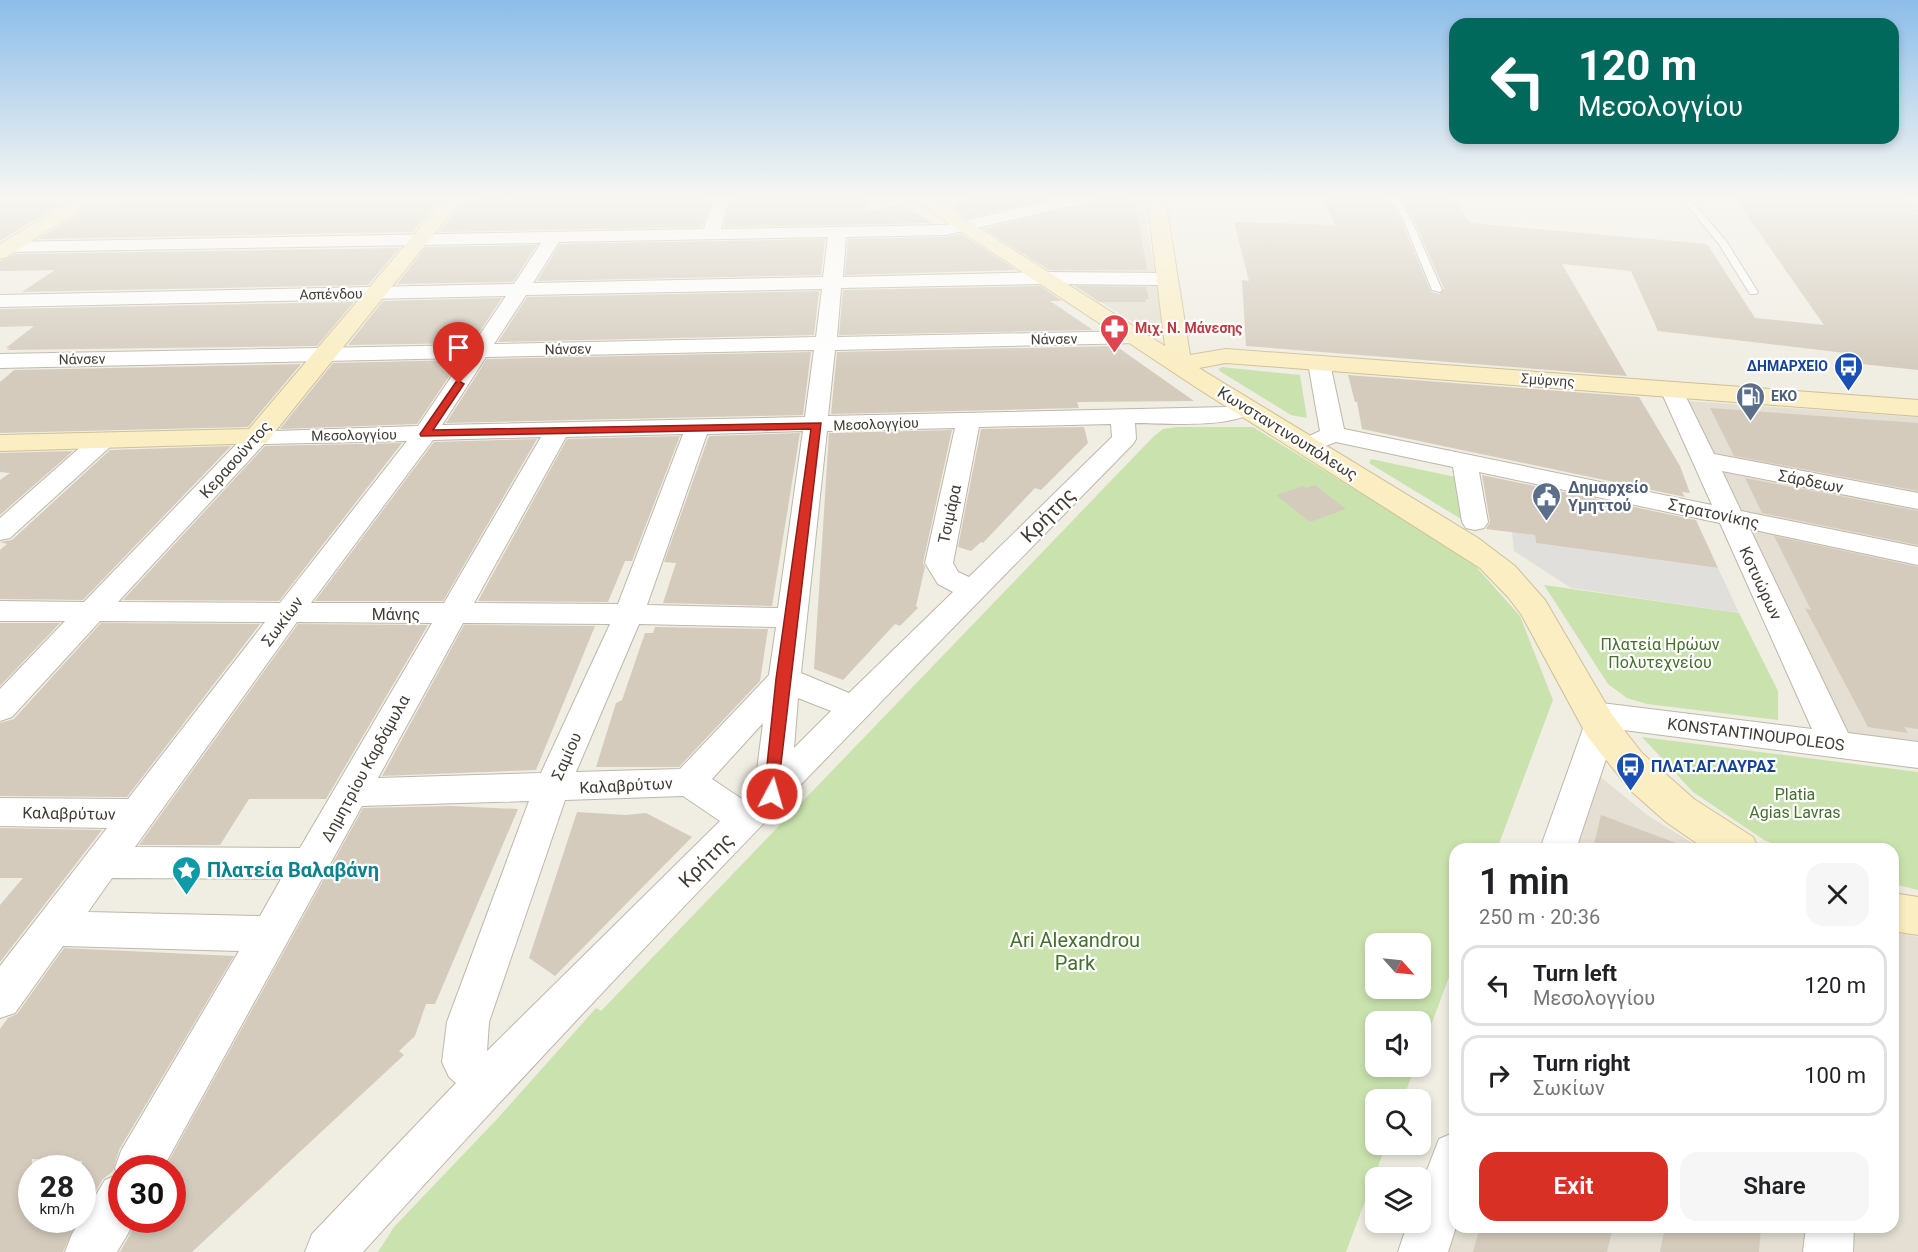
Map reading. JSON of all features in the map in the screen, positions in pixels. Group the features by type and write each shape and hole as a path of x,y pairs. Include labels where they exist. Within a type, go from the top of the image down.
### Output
{"street":[{"name":"Κερασούντος","path":"0,709 257,437 406,255"},
{"name":"Σωκίων","path":"0,999 287,614 425,434 482,351 543,255"},
{"path":"772,794 835,255"},
{"name":"Κωνσταντινουπόλεως","path":"1009,255 1246,407 1321,440 1503,572 1526,598 1552,638 1596,720 1628,764 1668,801 1702,828 1728,843"},
{"path":"1163,255 1179,364"},
{"name":"Ασπένδου","path":"0,301 1044,278 1166,279"},
{"name":"Νάνσεν","path":"0,361 1136,338"},
{"name":"Σμύρνης","path":"1179,364 1226,356 1918,408"},
{"path":"1319,363 1321,440"},
{"name":"Κοτυώρων","path":"1671,389 1836,744"},
{"name":"Μεσολογγίου","path":"0,444 1233,414 1246,407"},
{"name":"Κρήτης","path":"330,1252 487,1082 854,708 1124,439 1123,417"},
{"name":"Τσιμάρα","path":"968,421 939,563 948,578 972,590"},
{"name":"Σαμίου","path":"487,1082 464,1062 468,1022 551,789 629,614 697,428"},
{"name":"Δημητρίου Καρδάμυλα","path":"145,1155 557,430"},
{"name":"Στρατονίκης","path":"1321,440 1465,462 1918,556"},
{"path":"0,532 102,441"},
{"name":"Σάρδεων","path":"1704,460 1918,501"},
{"path":"1465,462 1475,522"},
{"name":"Μάνης","path":"0,611 629,614 791,618"},
{"path":"784,679 854,708"},
{"path":"689,782 784,679"},
{"path":"1560,843 1596,720"},
{"name":"KONSTANTINOUPOLEOS","path":"1596,720 1836,744 1918,755"},
{"name":"Καλαβρύτων","path":"352,793 551,789 689,782 746,820"},
{"name":"Καλαβρύτων","path":"0,812 139,814"},
{"path":"103,862 312,864"},
{"path":"1899,913 1918,916"},
{"path":"54,928 272,934"},
{"path":"1423,1252 1449,1173"},
{"path":"90,1252 108,1221"},
{"path":"1828,1252 1830,1233"}],"lane":[{"path":"1422,255 1437,290"},
{"path":"1731,255 1753,292"}],"shaded area":[{"path":"1027,255 1152,255 1164,326 1146,330"},
{"path":"1687,401 1918,417 1918,746 1847,738"},
{"path":"1512,532 1535,535 1536,543 1718,568 1739,613 1571,588 1514,551"},
{"path":"1597,774 1647,815 1692,843 1575,843"},
{"path":"1899,932 1918,937 1918,1252 1444,1252 1452,1233 1899,1233"}],"green space":[{"path":"1222,367 1300,375 1307,418 1291,415 1221,372 1218,369"},
{"name":"Ari Alexandrou Park","path":"1253,427 1470,560 1520,616 1553,700 1499,843 1449,843 1449,977 1431,1025 1431,1011 1365,1011 1365,1077 1411,1077 1407,1089 1365,1089 1365,1155 1382,1155 1378,1167 1365,1167 1365,1201 1346,1252 378,1252 394,1227 498,1118 596,1008 601,1011 1163,429"},
{"path":"1371,459 1460,478 1466,522 1369,463"},
{"name":"Πλατεία Ηρώων Πολυτεχνείου","path":"1544,585 1739,613 1778,691 1778,720 1647,704 1627,698 1608,684"},
{"name":"Platia Agias Lavras","path":"1642,737 1918,772 1918,890 1899,885 1899,843 1771,843 1693,792"}],"building":[{"path":"13,255 394,255 368,285 22,292 55,270 0,271 0,261"},
{"path":"419,255 530,255 513,282 397,284"},
{"path":"553,255 823,255 821,275 537,281"},
{"path":"847,255 994,255 1016,270 845,275"},
{"path":"1026,255 1144,255 1147,270 1049,270"},
{"path":"1242,255 1416,255 1431,292 1439,294 1444,289 1429,255 1714,255 1755,318 1824,325 1775,255 1918,255 1918,370 1852,363 1845,353 1658,331 1631,271 1562,264 1627,376 1246,346 1242,280 1249,281"},
{"path":"1040,286 1062,301 1050,301 1093,330 839,335 843,290"},
{"path":"1075,286 1146,287 1149,299 1146,299 1146,302 1099,302"},
{"path":"819,291 814,335 498,342 527,297"},
{"path":"502,298 472,343 348,345 383,301"},
{"path":"354,302 317,346 7,350 10,348 6,348 34,326 0,327 0,309"},
{"path":"1116,346 1194,401 1077,402 1079,408 831,414 837,352"},
{"path":"811,352 803,415 446,423 487,359"},
{"path":"460,360 417,424 280,429 333,363"},
{"path":"301,364 248,427 0,433 0,382 14,370"},
{"path":"1348,375 1639,397 1680,466 1690,493 1682,492 1685,497 1362,429 1357,402 1355,402"},
{"path":"1710,408 1918,423 1918,491 1734,456"},
{"path":"1084,427 1088,443 1041,490 1035,488 983,543 981,542 971,551 958,547 981,429"},
{"path":"952,430 923,563 925,567 916,606 918,608 900,626 895,624 843,680 814,669 829,433"},
{"path":"800,433 772,606 663,603 676,563 664,562 709,436"},
{"path":"680,436 632,561 625,561 608,602 478,601 567,439"},
{"path":"537,439 443,601 315,601 434,442"},
{"path":"402,443 279,601 123,600 265,446"},
{"path":"231,446 83,600 0,599 0,550 7,544 0,542 12,540 110,450"},
{"path":"73,451 0,515 0,480 10,473 0,472 0,453"},
{"name":"Δημαρχείο Υμηττού","path":"1482,475 1696,520 1718,568 1536,543 1535,535 1486,529 1490,522"},
{"path":"1745,478 1918,511 1918,545 1762,513"},
{"path":"1315,485 1346,509 1310,522 1276,495 1303,486 1306,488"},
{"path":"1774,536 1918,567 1918,729 1904,727 1908,733 1868,727 1805,608 1811,610"},
{"path":"0,623 60,623 0,686"},
{"path":"101,623 260,624 127,797 0,796 0,723 14,719"},
{"path":"298,624 428,625 326,799 249,799 220,845 139,845"},
{"path":"464,625 595,626 536,770 382,776"},
{"path":"655,627 768,629 760,681 679,767 596,767 616,703 622,700 645,633 653,633"},
{"path":"451,806 518,809 435,1004 426,1004 415,1036 399,1051 404,1055 192,1252 120,1252 131,1233 186,1233 186,1155 172,1155 363,808"},
{"path":"577,812 626,815 646,813 692,837 555,976 529,958"},
{"path":"1601,815 1676,843 1594,843"},
{"path":"0,828 102,830 0,962 0,905 23,878 0,878"},
{"path":"64,948 234,956 118,1155 108,1155 108,1175 96,1190 96,1155 18,1155 18,1233 72,1233 63,1252 0,1252 0,1029 8,1018 17,1014"},
{"path":"1478,1233 1612,1233 1607,1252 1473,1252"},
{"path":"1664,1233 1761,1233 1759,1252 1660,1252"}],"place":[{"name":"Μιχ. Ν. Μάνεσης","path":"1114,354"},
{"name":"ΔΗΜΑΡΧΕΙΟ","path":"1849,392"},
{"name":"EKO","path":"1750,422"},
{"name":"Δημαρχείο Υμηττού","path":"1547,522"},
{"name":"ΠΛΑΤ.ΑΓ.ΛΑΥΡΑΣ","path":"1630,792"},
{"name":"Πλατεία Βαλαβάνη","path":"186,896"}],"route":[{"path":"459,384 425,434 817,425 784,679 772,794"}]}
